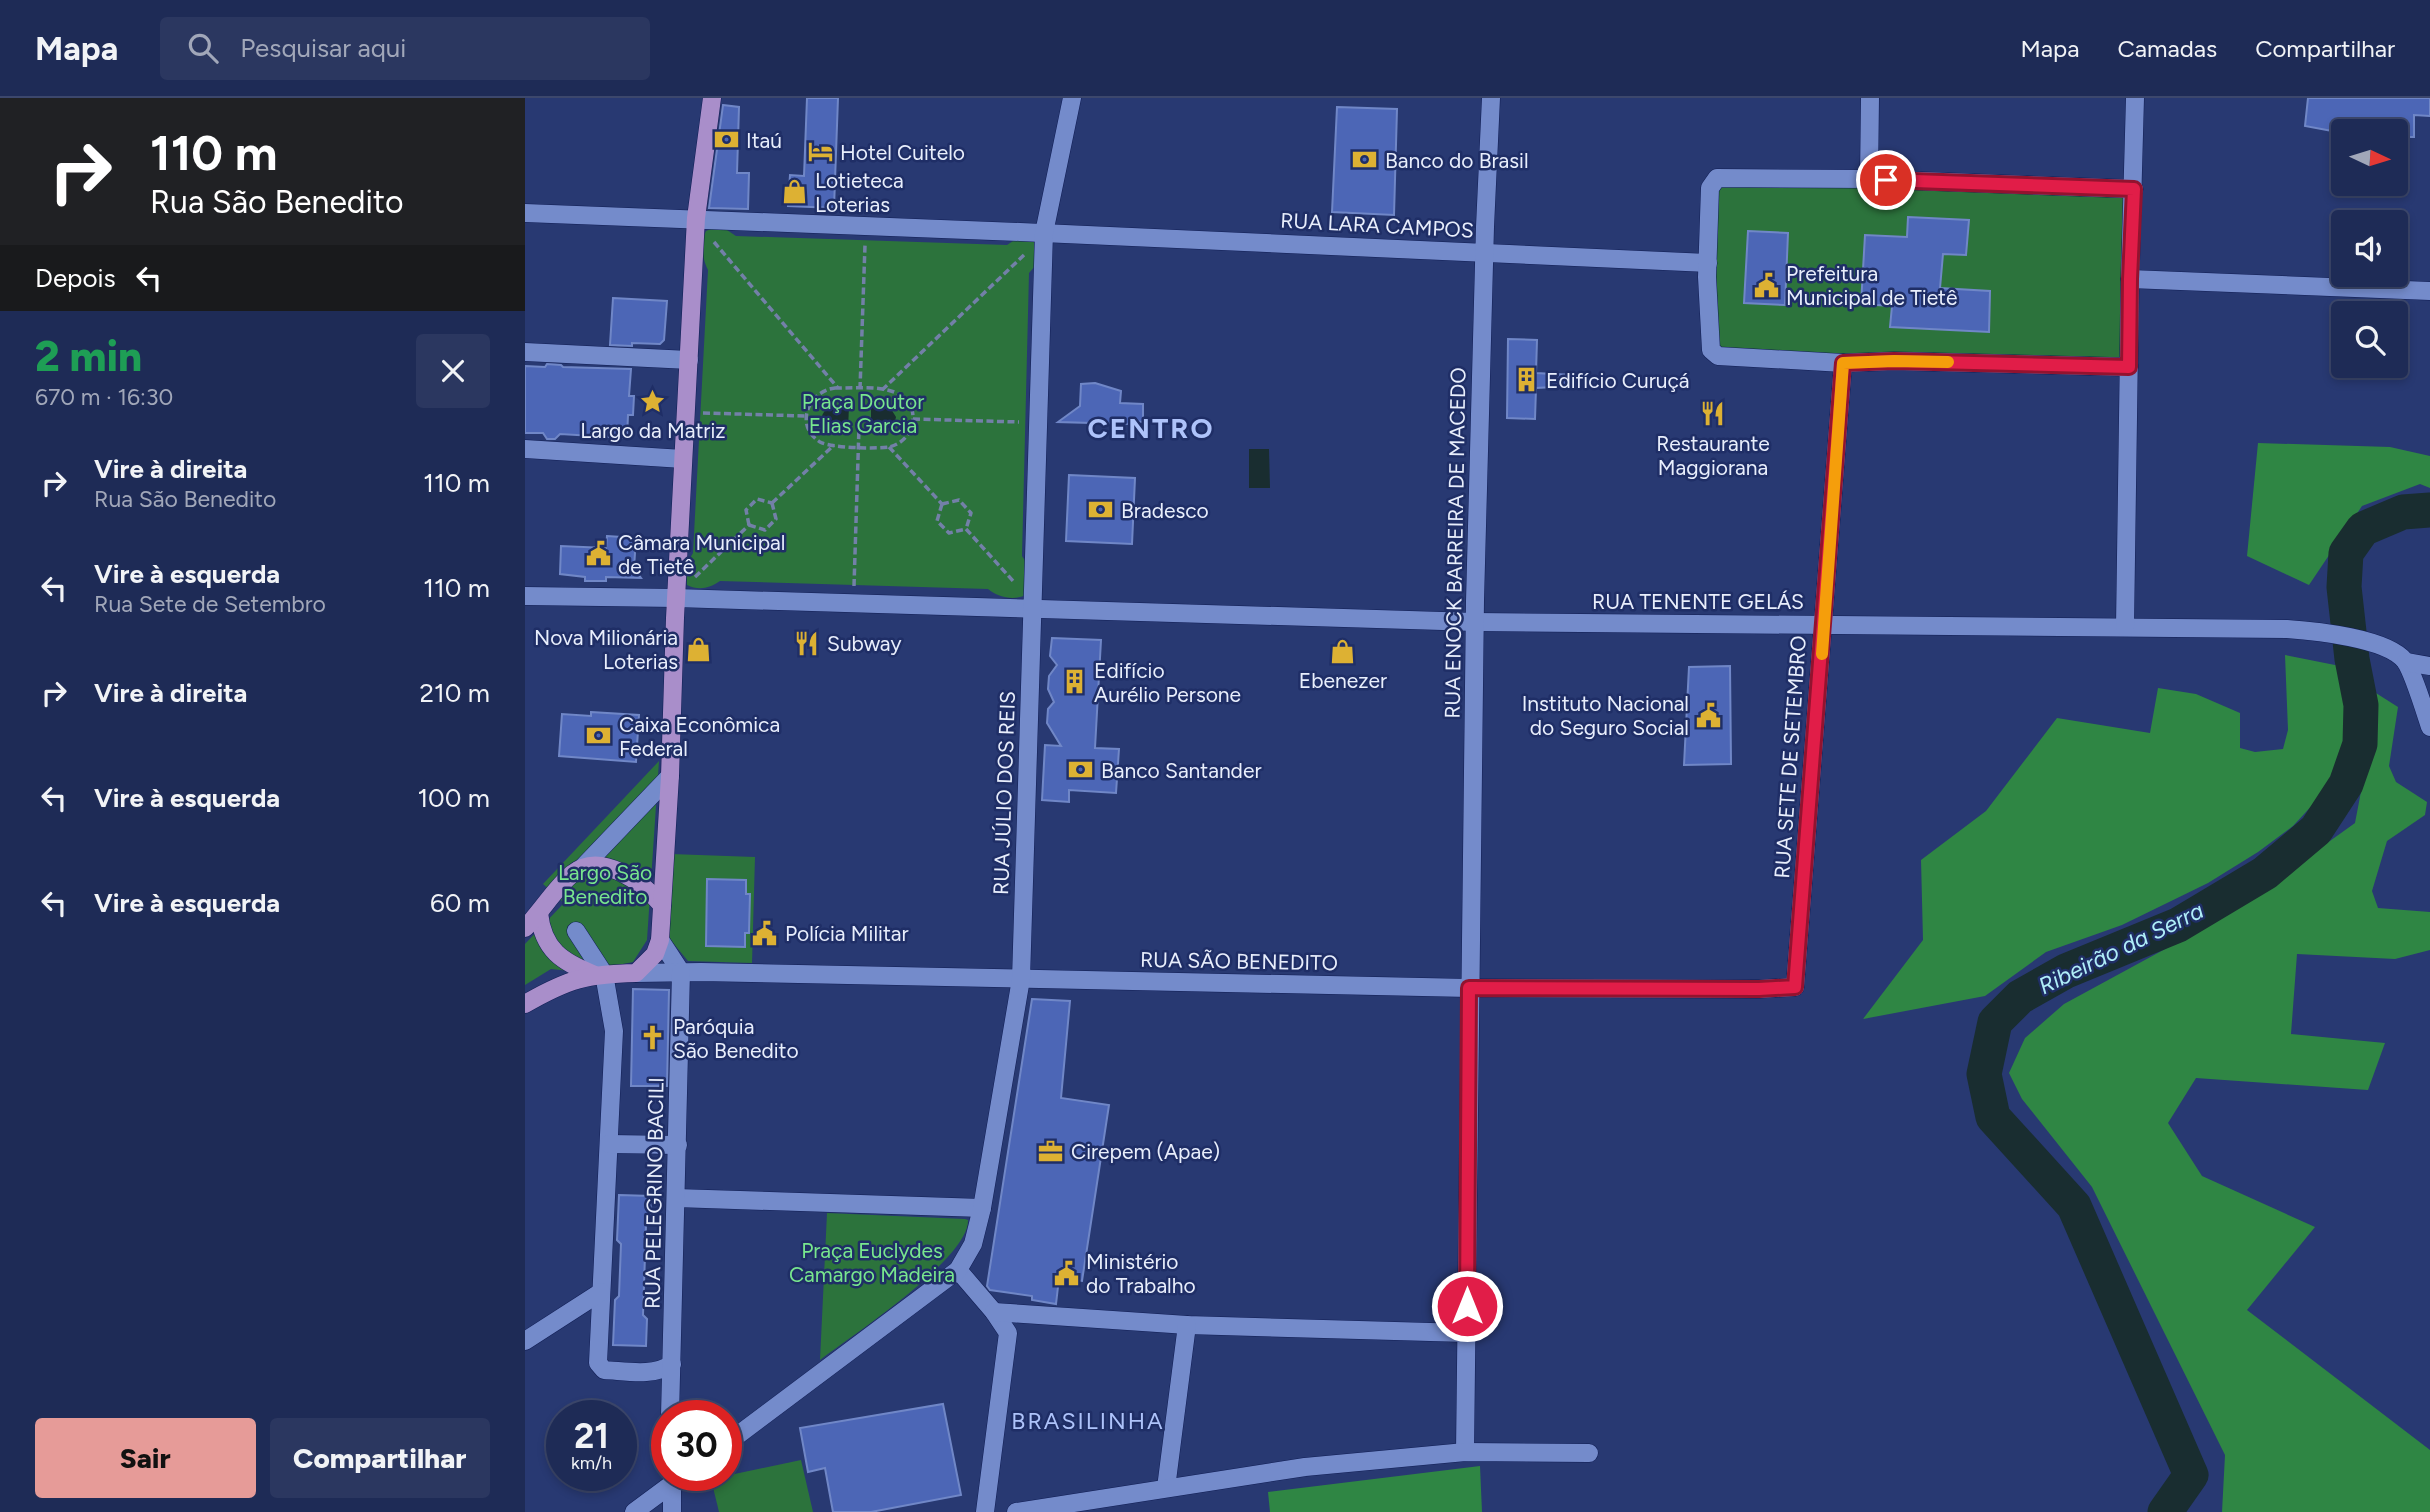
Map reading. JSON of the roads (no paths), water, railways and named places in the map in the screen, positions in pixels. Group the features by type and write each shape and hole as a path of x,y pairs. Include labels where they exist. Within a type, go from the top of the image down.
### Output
{"main road":[{"path":"525,1004 557,985 600,974 636,973 655,954 660,940 696,218 712,98"},
{"path":"525,928 571,874 582,868 600,866 632,877 646,887 662,905"},
{"path":"539,914 541,932 547,943 572,966 600,974"}],"street":[{"path":"525,596 1032,608 1044,233 1072,98"},
{"name":"RUA ENOCK BARREIRA DE MACEDO","path":"1465,1452 1475,622 1484,253 1492,98"},
{"path":"1869,179 1870,98"},
{"path":"2125,627 2135,98"},
{"path":"2129,367 1894,361 1843,363 1718,356 1711,350 1708,263 1710,188 1717,178 1869,179 2134,189"},
{"path":"525,213 1044,233"},
{"name":"RUA LARA CAMPOS","path":"1044,233 1708,263"},
{"path":"2130,279 2430,291"},
{"path":"525,352 689,360"},
{"name":"RUA SETE DE SETEMBRO","path":"1795,987 1843,363"},
{"path":"525,449 683,459"},
{"name":"RUA TENENTE GELÁS","path":"1032,608 1475,622 2287,629 2327,633 2362,641 2395,653 2406,662 2430,666"},
{"name":"RUA JÚLIO DOS REIS","path":"958,1270 973,1244 982,1209 1021,979 1032,608"},
{"path":"2406,662 2430,727"},
{"path":"582,868 670,776"},
{"path":"576,931 600,974 614,1031 597,1358 604,1370 654,1372 664,1370 672,1364"},
{"path":"660,940 681,972"},
{"path":"636,973 681,972"},
{"name":"RUA SÃO BENEDITO","path":"681,972 1469,988 1795,987"},
{"name":"RUA PELEGRINO BACILI","path":"671,1400 681,972"},
{"path":"609,1144 678,1145"},
{"path":"676,1198 982,1209"},
{"path":"742,1432 958,1270 1008,1333 985,1512"},
{"path":"525,1340 601,1292"},
{"path":"994,1312 1187,1325 1466,1333"},
{"path":"1166,1488 1187,1325"},
{"path":"1016,1512 1305,1467 1465,1452 1589,1453"},
{"path":"634,1512 660,1491"},
{"path":"672,1512 674,1491"}],"waterway":[{"name":"Ribeirão da Serra","path":"2165,1512 2191,1475 2074,1206 1993,1117 1984,1074 1995,1022 2020,997 2066,971 2178,925 2265,873 2316,830 2346,784 2360,744 2361,705 2352,659 2344,587 2346,553 2363,529 2403,512 2430,510"}],"place":[{"name":"Itaú","path":"726,140"},
{"name":"Hotel Cuitelo","path":"820,152"},
{"name":"Banco do Brasil","path":"1365,160"},
{"name":"Lotieteca Loterias","path":"795,192"},
{"name":"Prefeitura Municipal de Tietê","path":"1766,285"},
{"name":"Edifício Curuçá","path":"1526,380"},
{"name":"Largo da Matriz","path":"653,401"},
{"name":"Restaurante Maggiorana","path":"1713,414"},
{"name":"Bradesco","path":"1101,510"},
{"name":"Câmara Municipal de Tietê","path":"598,554"},
{"name":"Subway","path":"807,643"},
{"name":"Nova Milionária Loterias","path":"698,649"},
{"name":"Ebenezer","path":"1343,651"},
{"name":"Edifício Aurélio Persone","path":"1074,682"},
{"name":"Instituto Nacional do Seguro Social","path":"1709,715"},
{"name":"Caixa Econômica Federal","path":"599,736"},
{"name":"Banco Santander","path":"1081,770"},
{"name":"Polícia Militar","path":"765,933"},
{"name":"Paróquia São Benedito","path":"653,1038"},
{"name":"Cirepem (Apae)","path":"1051,1151"},
{"name":"Ministério do Trabalho","path":"1066,1273"}],"district":[{"name":"CENTRO","path":"1151,428"},
{"name":"BRASILINHA","path":"1088,1421"}],"park label":[{"name":"Praça Doutor Elias Garcia","path":"863,413"},
{"name":"Largo São Benedito","path":"605,884"},
{"name":"Praça Euclydes Camargo Madeira","path":"872,1262"}]}
